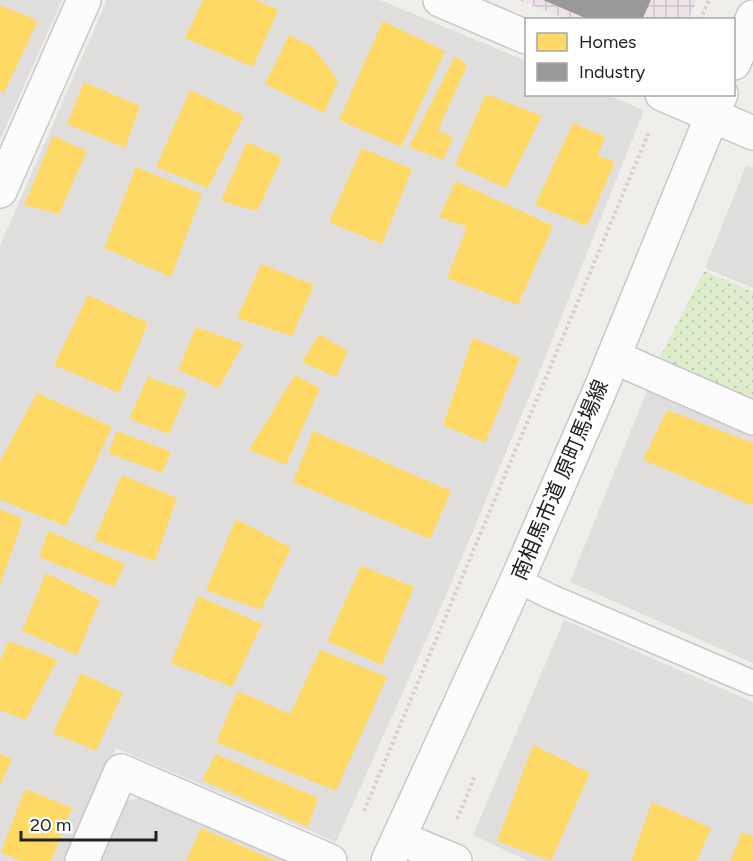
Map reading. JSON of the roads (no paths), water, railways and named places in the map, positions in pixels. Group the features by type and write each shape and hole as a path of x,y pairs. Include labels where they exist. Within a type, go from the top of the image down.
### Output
{"street":[{"path":"0,191 84,0"},
{"path":"440,0 525,37"},
{"path":"735,61 753,17"},
{"path":"672,96 716,105 753,133"},
{"name":"南相馬市道 原町馬場線","path":"394,849 518,580 614,357 716,105"},
{"path":"614,357 753,417"},
{"path":"82,861 121,771 330,861"},
{"path":"394,849 455,861"}],"lane":[{"path":"518,580 549,596 753,683"}]}
